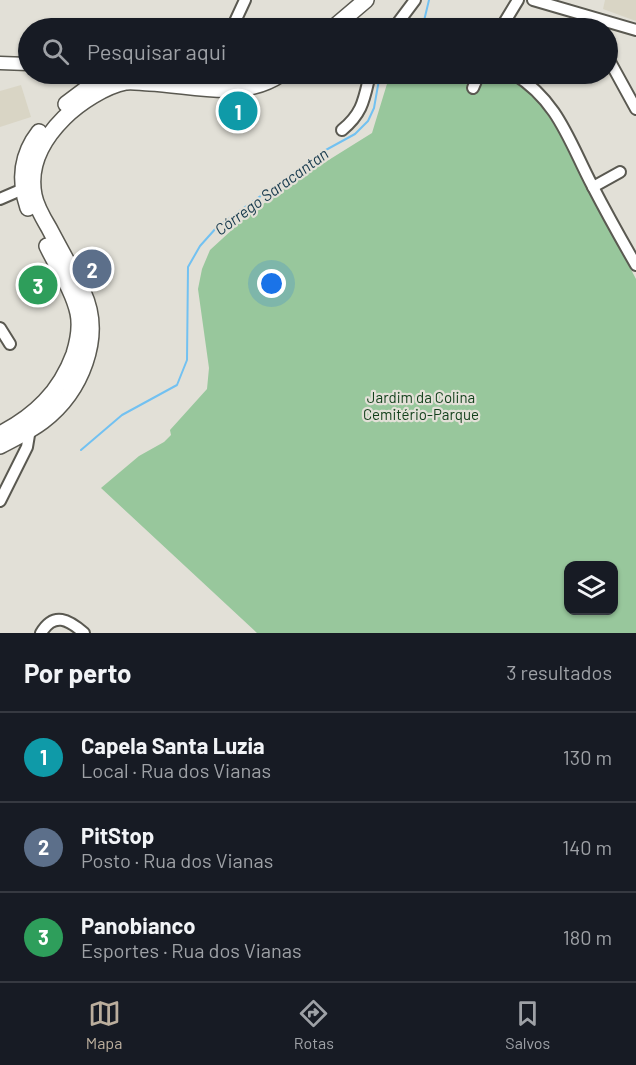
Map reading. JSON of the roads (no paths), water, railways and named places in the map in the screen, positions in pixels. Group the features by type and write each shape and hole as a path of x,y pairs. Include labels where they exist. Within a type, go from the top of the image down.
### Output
{"main road":[{"path":"345,18 366,0"},
{"path":"0,446 44,421 63,402 77,380 90,346 89,309 83,293 43,218 22,168 36,134 52,116 81,92 97,84"},
{"path":"224,84 244,89 262,84"},
{"path":"0,434 20,423 52,396 63,380 72,359 80,329 75,303 30,212 28,186"}],"street":[{"path":"237,18 245,0"},
{"path":"402,18 415,0"},
{"path":"507,18 518,0"},
{"path":"533,0 594,18"},
{"path":"618,25 636,30"},
{"path":"0,63 18,64"},
{"path":"618,76 636,109"},
{"path":"342,130 360,112 367,84"},
{"path":"473,88 475,84"},
{"path":"530,84 555,110 593,187 636,265"},
{"path":"593,187 620,172"},
{"path":"0,199 28,186"},
{"path":"0,328 10,344"},
{"path":"0,501 27,447 30,429"},
{"path":"41,633 47,625 66,620 84,633"}],"waterway":[{"name":"Córrego Saracantan","path":"425,18 429,0"},
{"name":"Córrego Saracantan","path":"81,450 122,415 177,385 187,360 188,267 200,246 217,227 324,151 355,134 368,121 374,108 378,84"}],"place":[{"name":"Capela Santa Luzia","path":"238,111"},
{"name":"PitStop","path":"92,269"},
{"name":"Panobianco","path":"38,285"}],"park label":[{"name":"Jardim da Colina Cemitério-Parque","path":"421,406"}]}
